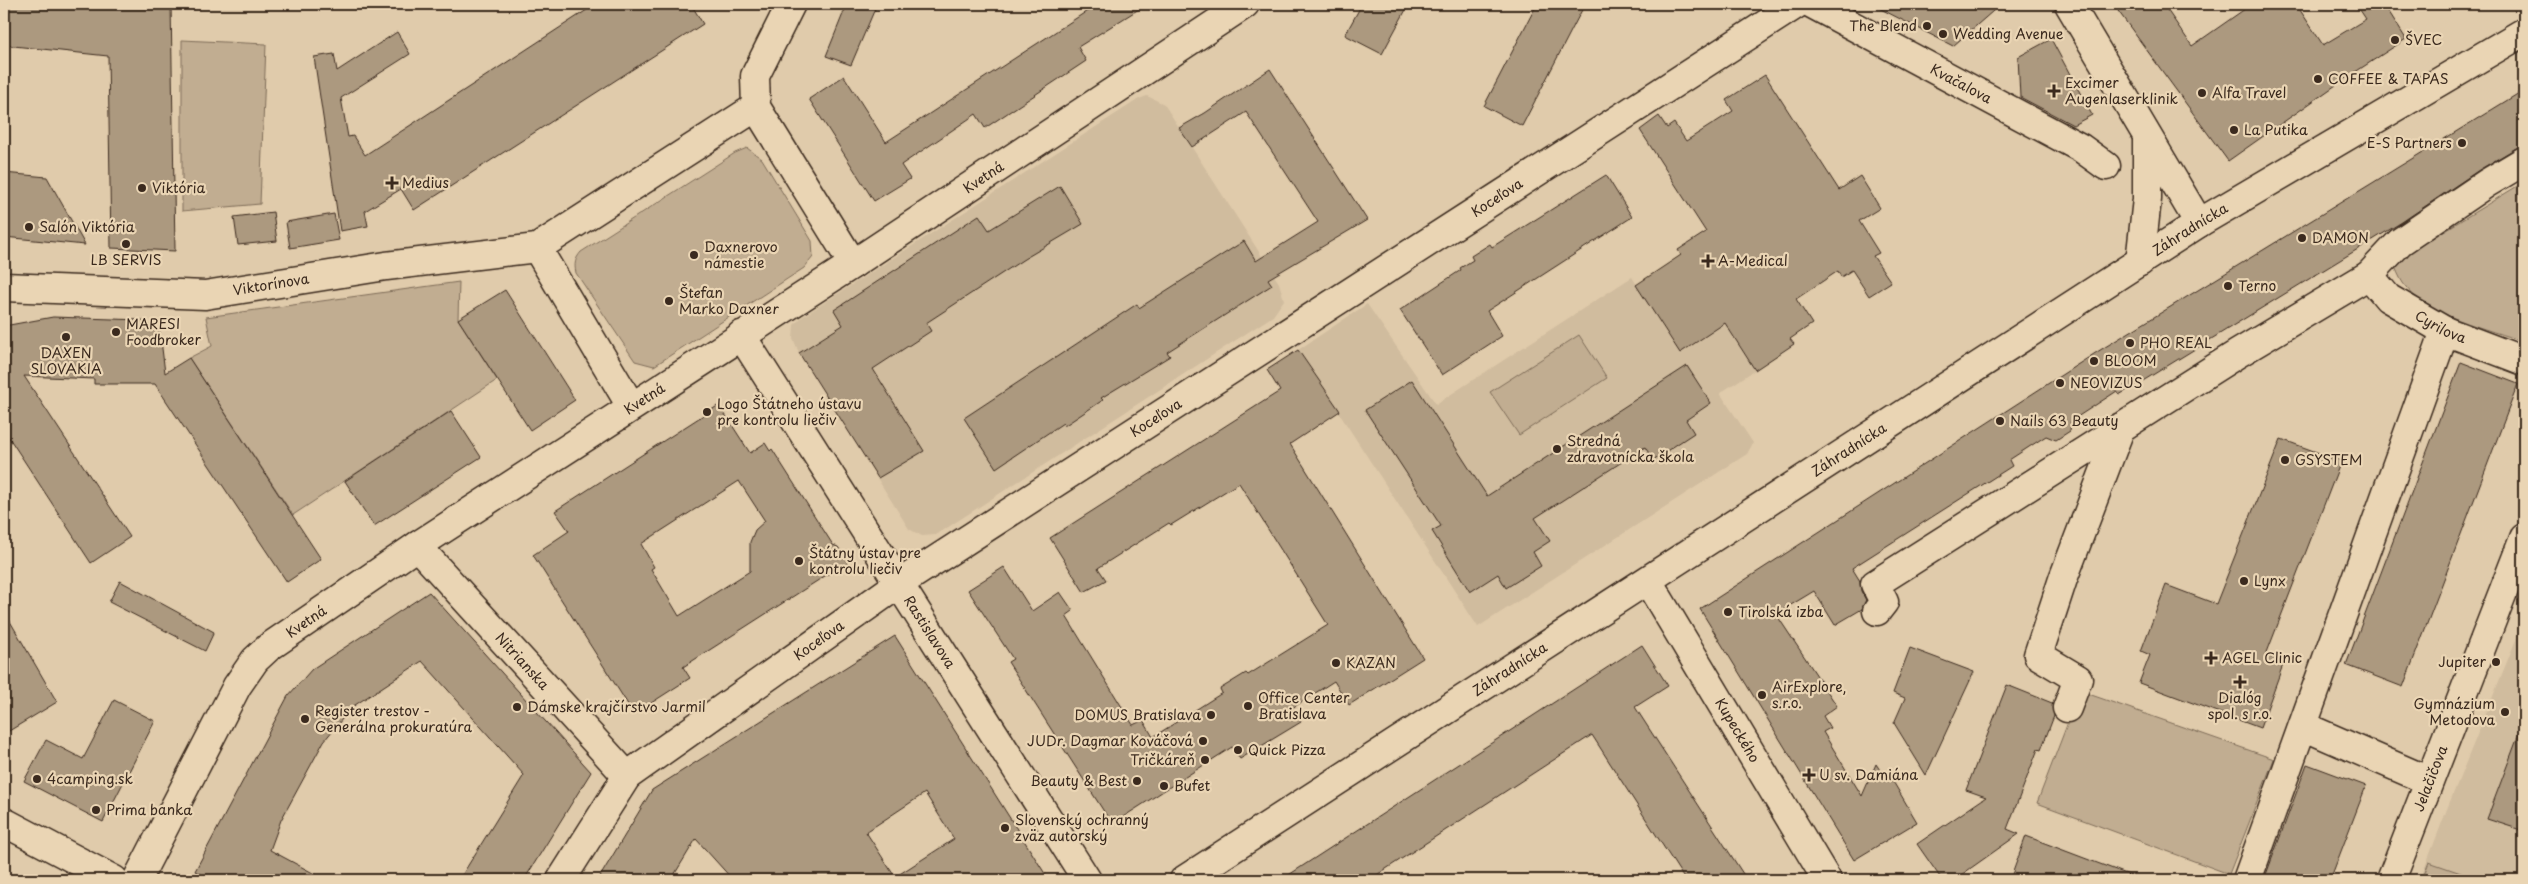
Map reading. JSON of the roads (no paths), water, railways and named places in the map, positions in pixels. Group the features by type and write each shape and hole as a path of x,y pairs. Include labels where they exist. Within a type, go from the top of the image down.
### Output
{"street":[{"path":"791,4 755,76 756,107 852,264"},
{"name":"Kvetná","path":"137,880 237,686 254,660 269,647 417,546 852,264 1244,4"},
{"name":"Koceľova","path":"561,880 628,776 900,583 1797,4"},
{"name":"Kvačalova","path":"1812,4 2081,148 2106,166"},
{"path":"2069,4 2199,223"},
{"name":"Záhradnícka","path":"1184,880 2199,223 2524,32"},
{"path":"631,406 537,248 756,107"},
{"path":"2140,262 2147,199 2146,136"},
{"path":"1877,611 1884,602 1875,584 2236,354 2370,275 2400,242 2479,188 2524,161"},
{"name":"Viktorínova","path":"4,287 205,295 386,266 537,248"},
{"name":"Cyrilova","path":"2370,275 2388,298 2444,331 2524,362"},
{"path":"2247,880 2444,331"},
{"name":"Rastislavova","path":"741,335 1087,880"},
{"path":"2067,708 2078,679 2038,656 2063,579 2121,427"},
{"name":"Jelačičova","path":"2391,880 2524,538"},
{"name":"Nitrianska","path":"417,546 628,776"},
{"name":"Kupeckého","path":"1648,581 1827,880"},
{"path":"2303,726 2429,780"},
{"path":"4,822 114,880"}],"place":[{"name":"The Blend","path":"1927,26"},
{"name":"Wedding Avenue","path":"1943,34"},
{"name":"ŠVEC","path":"2395,40"},
{"name":"COFFEE & TAPAS","path":"2318,79"},
{"name":"Excimer Augenlaserklinik","path":"2054,91"},
{"name":"Alfa Travel","path":"2202,93"},
{"name":"La Putika","path":"2234,130"},
{"name":"E-S Partners","path":"2462,143"},
{"name":"Medius","path":"392,183"},
{"name":"Viktória","path":"142,188"},
{"name":"Salón Viktória","path":"29,227"},
{"name":"DAMON","path":"2302,238"},
{"name":"LB SERVIS","path":"126,244"},
{"name":"Daxnerovo námestie","path":"694,255"},
{"name":"A-Medical","path":"1708,261"},
{"name":"Terno","path":"2228,286"},
{"name":"Štefan Marko Daxner","path":"669,301"},
{"name":"MARESI Foodbroker","path":"116,332"},
{"name":"DAXEN SLOVAKIA","path":"66,337"},
{"name":"PHO REAL","path":"2130,343"},
{"name":"BLOOM","path":"2094,361"},
{"name":"NEOVIZUS","path":"2060,383"},
{"name":"Logo Štátneho ústavu pre kontrolu liečiv","path":"707,412"},
{"name":"Nails 63 Beauty","path":"2000,421"},
{"name":"Stredná zdravotnícka škola","path":"1557,449"},
{"name":"GSYSTEM","path":"2285,460"},
{"name":"Štátny ústav pre kontrolu liečiv","path":"799,561"},
{"name":"Lynx","path":"2244,581"},
{"name":"Tirolská izba","path":"1728,612"},
{"name":"AGEL Clinic","path":"2211,658"},
{"name":"Jupiter","path":"2496,662"},
{"name":"KAZAN","path":"1336,663"},
{"name":"Dialóg spol. s r.o.","path":"2240,682"},
{"name":"AirExplore, s.r.o.","path":"1762,695"},
{"name":"Office Center Bratislava","path":"1248,706"},
{"name":"Dámske krajčírstvo Jarmil","path":"517,707"},
{"name":"Gymnázium Metodova","path":"2505,712"},
{"name":"DOMUS Bratislava","path":"1211,715"},
{"name":"Register trestov - Generálna prokuratúra","path":"305,719"},
{"name":"JUDr. Dagmar Kováčová","path":"1203,741"},
{"name":"Quick Pizza","path":"1238,750"},
{"name":"Tričkáreň","path":"1205,760"},
{"name":"U sv. Damiána","path":"1809,775"},
{"name":"4camping.sk","path":"37,779"},
{"name":"Beauty & Best","path":"1137,781"},
{"name":"Bufet","path":"1164,786"},
{"name":"Prima banka","path":"96,810"},
{"name":"Slovenský ochranný zväz autorský","path":"1005,828"}]}
